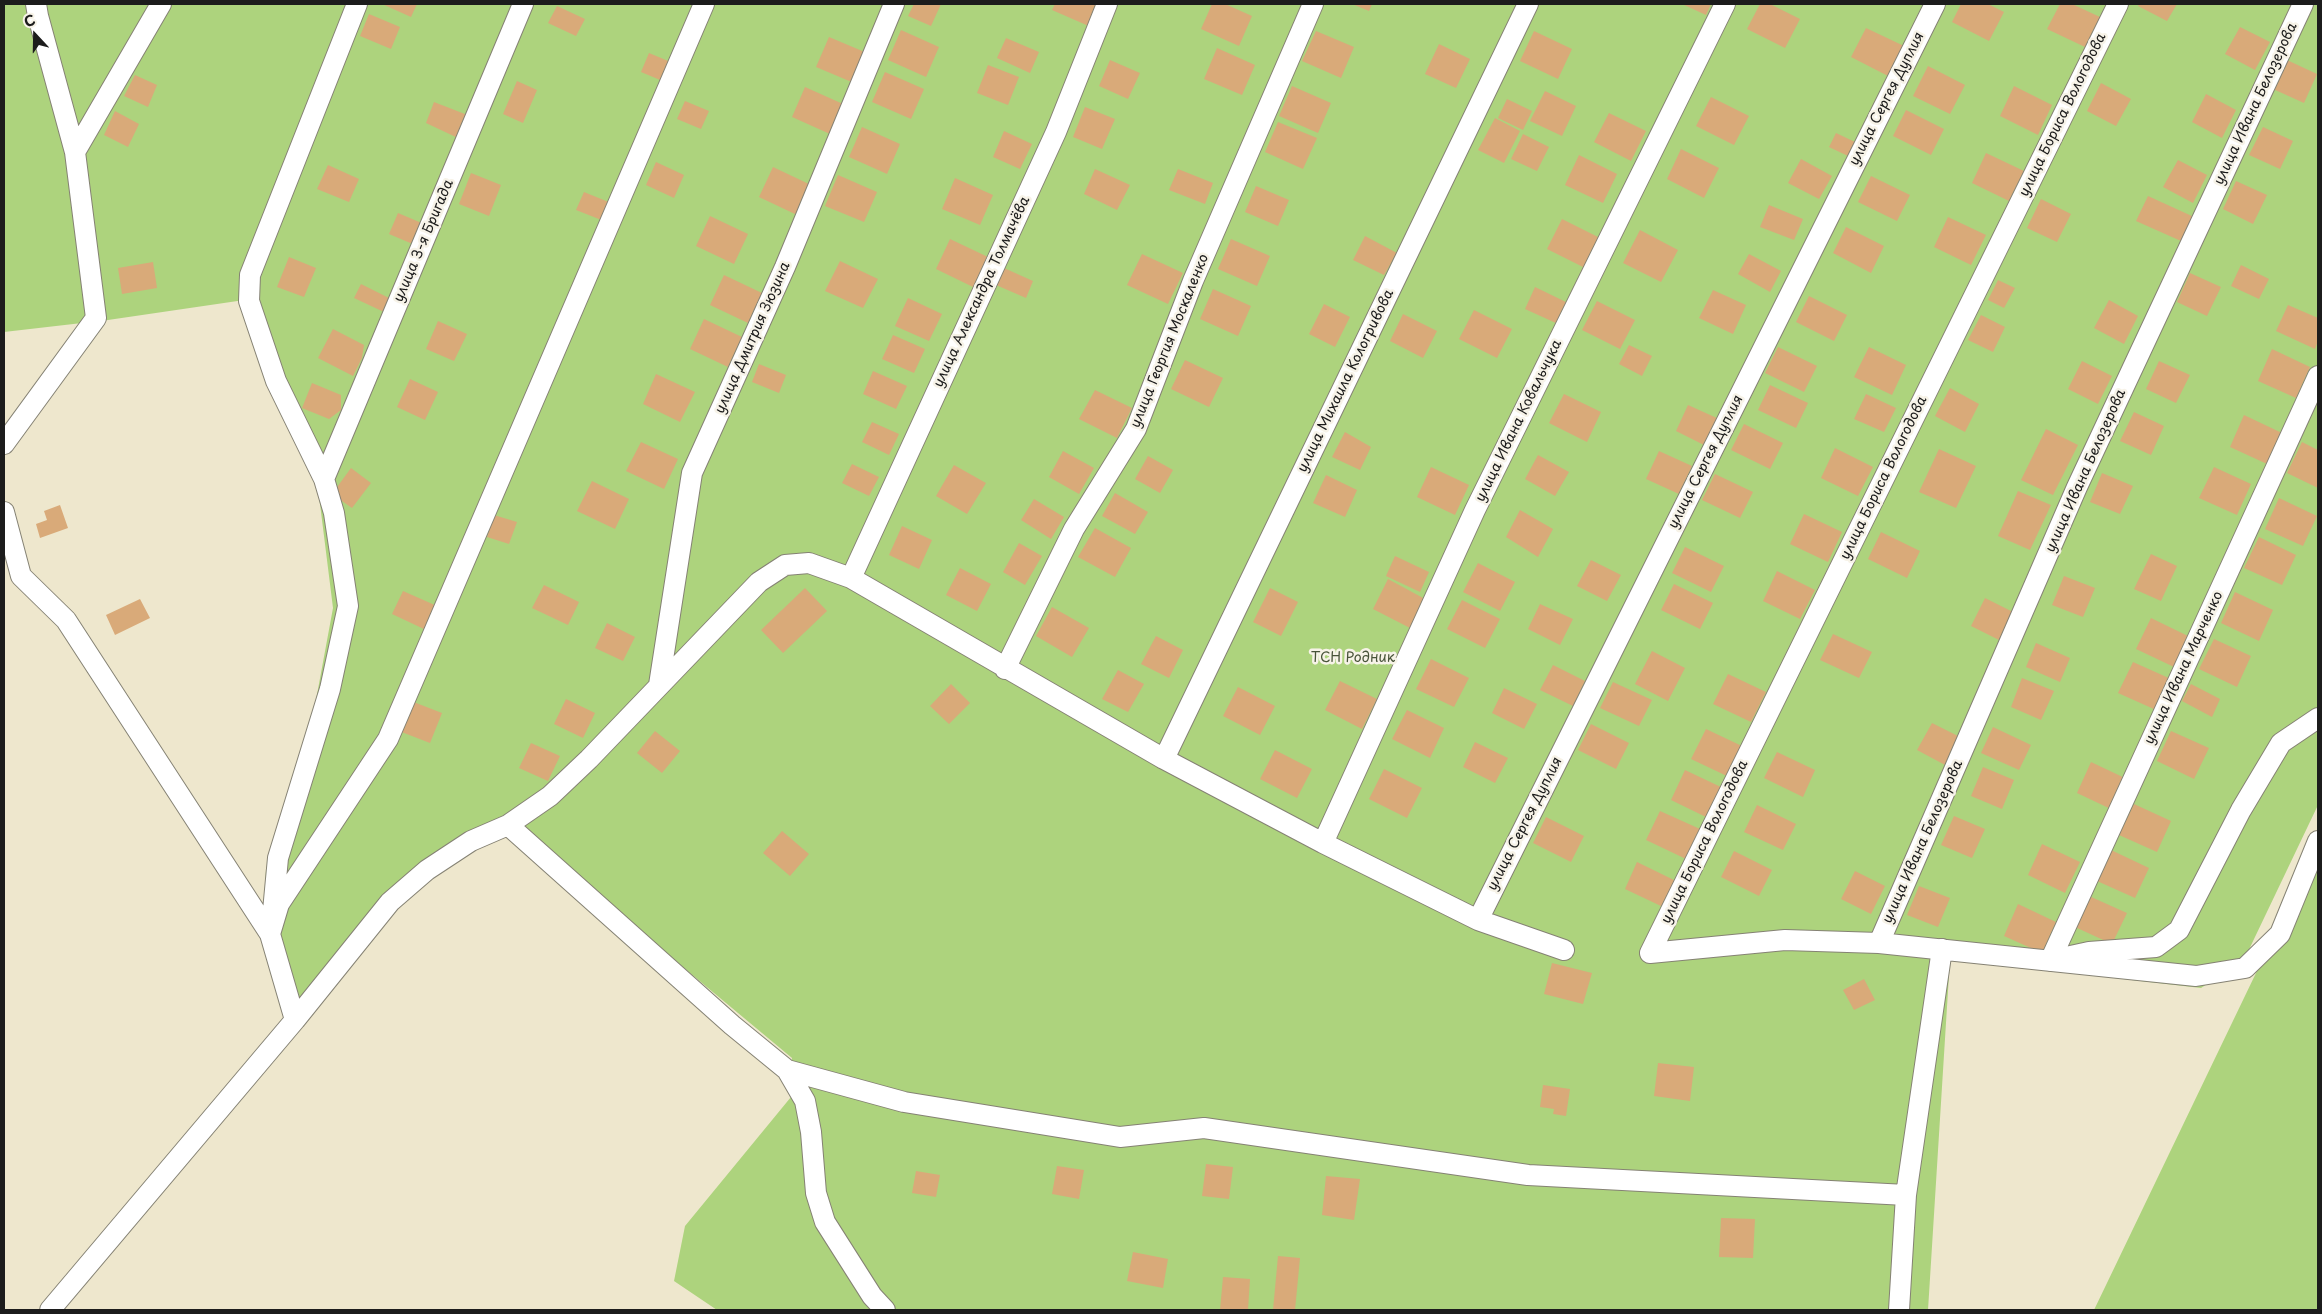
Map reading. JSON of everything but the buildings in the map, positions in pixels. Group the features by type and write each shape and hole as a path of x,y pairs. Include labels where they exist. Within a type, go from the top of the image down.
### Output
{"street":[{"path":"4,444 96,318 76,152 36,4"},
{"path":"76,152 161,4"},
{"path":"270,934 278,858 330,689 348,606 334,514 324,479 276,381 249,301 250,275 357,4"},
{"name":"улица 3-я Бригада","path":"324,479 523,4"},
{"path":"270,934 279,904 388,739 704,4"},
{"name":"улица Дмитрия Зюзина","path":"659,684 692,473 785,267 894,4"},
{"name":"улица Александра Толмачёва","path":"851,578 1056,132 1107,4"},
{"name":"улица Георгия Москаленко","path":"1005,669 1074,529 1136,429 1193,281 1313,4"},
{"name":"улица Михаила Кологривова","path":"1164,759 1528,4"},
{"name":"улица Ивана Ковальчука","path":"1324,843 1475,510 1725,4"},
{"name":"улица Сергея Дуплия","path":"1478,920 1935,4"},
{"name":"улица Бориса Вологодова","path":"1879,943 1785,940 1650,953 2118,4"},
{"name":"улица Ивана Белозерова","path":"1879,943 2077,487 2303,4"},
{"name":"улица Ивана Марченко","path":"2050,960 2318,376"},
{"path":"4,512 21,576 66,620 270,934 295,1020"},
{"path":"50,1310 295,1020 390,902 434,865 472,841 508,824 550,796 589,759 759,582 786,565 809,563 851,578 1005,669 1164,759 1324,843 1478,920 1564,950"},
{"path":"2050,960 2089,952 2156,947 2179,930 2241,810 2281,743 2318,718"},
{"path":"508,824 725,1018 787,1070 804,1101 811,1132 816,1194 825,1222 872,1296 885,1310"},
{"path":"1879,943 2196,976 2246,968 2280,934 2318,841"},
{"path":"1899,1310 1906,1195 1942,949"},
{"path":"787,1070 904,1102 1120,1137 1204,1128 1528,1175 1906,1195"}],"green space":[{"name":"ТСН Родник","path":"4,4 2318,4 2318,805 2244,960 2201,988 1950,959 1928,1310 717,1310 674,1281 685,1226 791,1097 792,1058 504,818 397,887 286,1017 264,912 266,869 311,727 333,608 317,480 258,298 108,320 4,332"},
{"path":"2318,844 2318,1310 2094,1310"}]}
